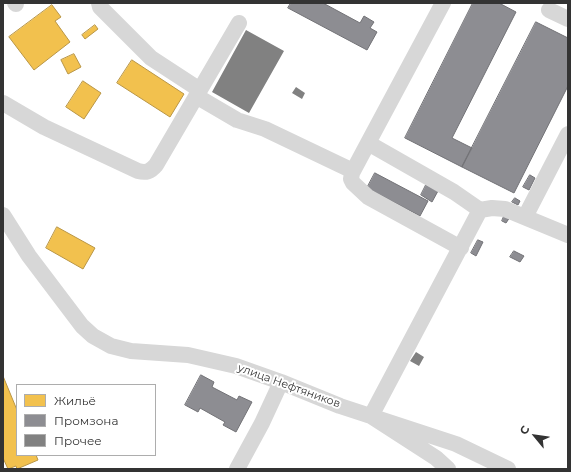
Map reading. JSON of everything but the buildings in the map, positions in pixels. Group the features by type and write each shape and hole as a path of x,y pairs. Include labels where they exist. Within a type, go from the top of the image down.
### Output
{"street":[{"path":"99,3 100,7 151,58 237,120 265,129 353,172"},
{"path":"443,3 368,143 351,179 368,197 461,248"},
{"path":"549,10 568,19"},
{"path":"3,104 44,127 138,171 147,172 156,166 239,23"},
{"path":"525,217 568,134"},
{"path":"368,143 454,192 480,210 499,208 513,212 568,235"},
{"path":"448,469 436,458 371,416 480,210"},
{"name":"улица Нефтяников","path":"3,215 28,256 78,320 93,336 111,346 130,351 188,355 236,366 281,382 324,400 456,444 508,469"},
{"path":"237,469 262,423 281,382"}]}
